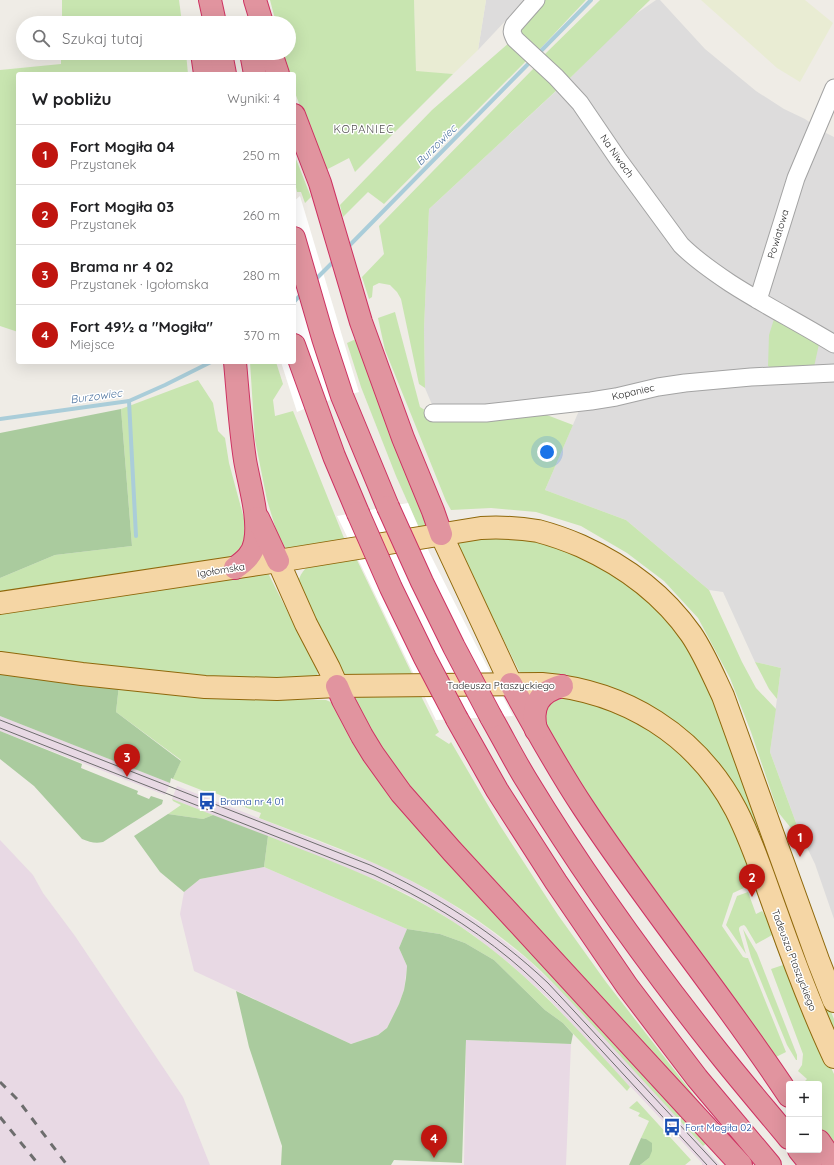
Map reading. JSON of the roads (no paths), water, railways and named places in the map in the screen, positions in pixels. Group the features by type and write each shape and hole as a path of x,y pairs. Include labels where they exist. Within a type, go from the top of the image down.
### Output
{"highway":[{"path":"198,0 199,16"},
{"path":"210,0 213,16"},
{"path":"242,0 245,16"},
{"path":"255,0 260,16"},
{"path":"203,60 205,72"},
{"path":"222,60 225,72"},
{"path":"252,60 255,72"},
{"path":"273,60 277,72"},
{"path":"296,120 320,182 361,322 400,431 441,534"},
{"path":"296,245 323,338 342,396 388,507 450,641 526,779 563,839 655,970 718,1052 786,1134"},
{"path":"296,350 334,456 391,588 424,658 497,790 556,882 627,986 697,1078 770,1165"},
{"path":"235,364 241,431 248,477 256,514 256,530 252,553 245,561 235,568"},
{"path":"256,514 278,561"},
{"path":"511,684 536,730 583,807 681,947 748,1037 786,1092"},
{"path":"337,686 366,742 401,794 741,1165"},
{"path":"536,730 534,717 537,702 545,692 562,686"},
{"path":"822,1145 834,1163"},
{"path":"801,1153 811,1165"}],"main road":[{"path":"511,684 441,534 493,527 537,531 560,538 611,561 644,583 657,595 679,619 700,649 723,696 834,1001"},
{"name":"Igołomska","path":"0,603 235,568 441,534"},
{"path":"0,663 82,674 205,687 277,688 337,686 306,624 278,561"},
{"name":"Tadeusza Ptaszyckiego","path":"337,686 511,684 542,684 562,686 602,695 630,707 656,721 679,738 692,749 712,772 736,810 746,831 807,997 834,1057"}],"street":[{"name":"Na Niwach","path":"536,0 514,25 512,34 580,103 618,159 681,245 706,267 758,300"},
{"name":"Powiatowa","path":"758,300 796,178 834,88"},
{"path":"758,300 834,344"},
{"name":"Kopaniec","path":"433,413 486,413 591,401 685,383 758,376 834,373"}],"waterway":[{"name":"Burzowiec","path":"537,55 591,0"},
{"name":"Burzowiec","path":"346,249 532,60"},
{"name":"Burzowiec","path":"314,281 336,259"},
{"name":"Burzowiec","path":"296,300 302,293"},
{"name":"Burzowiec","path":"0,419 129,401 207,364"},
{"path":"129,401 136,536"}],"tram line":[{"path":"0,720 370,865 419,889 442,903 486,932 548,983 717,1165"},
{"path":"0,728 374,875 445,913 510,959 546,992 707,1165"}],"railway":[{"path":"0,1082 18,1100 67,1165"},
{"path":"0,1117 39,1165"}],"place":[{"name":"Brama nr 4 02","path":"127,777"},
{"name":"Brama nr 4 01","path":"207,801"},
{"name":"Fort Mogiła 04","path":"800,857"},
{"name":"Fort Mogiła 03","path":"752,897"},
{"name":"Fort Mogiła 02","path":"672,1127"},
{"name":"Fort 49½ a \"Mogiła\"","path":"434,1158"}],"district":[{"name":"KOPANIEC","path":"364,129"}]}
